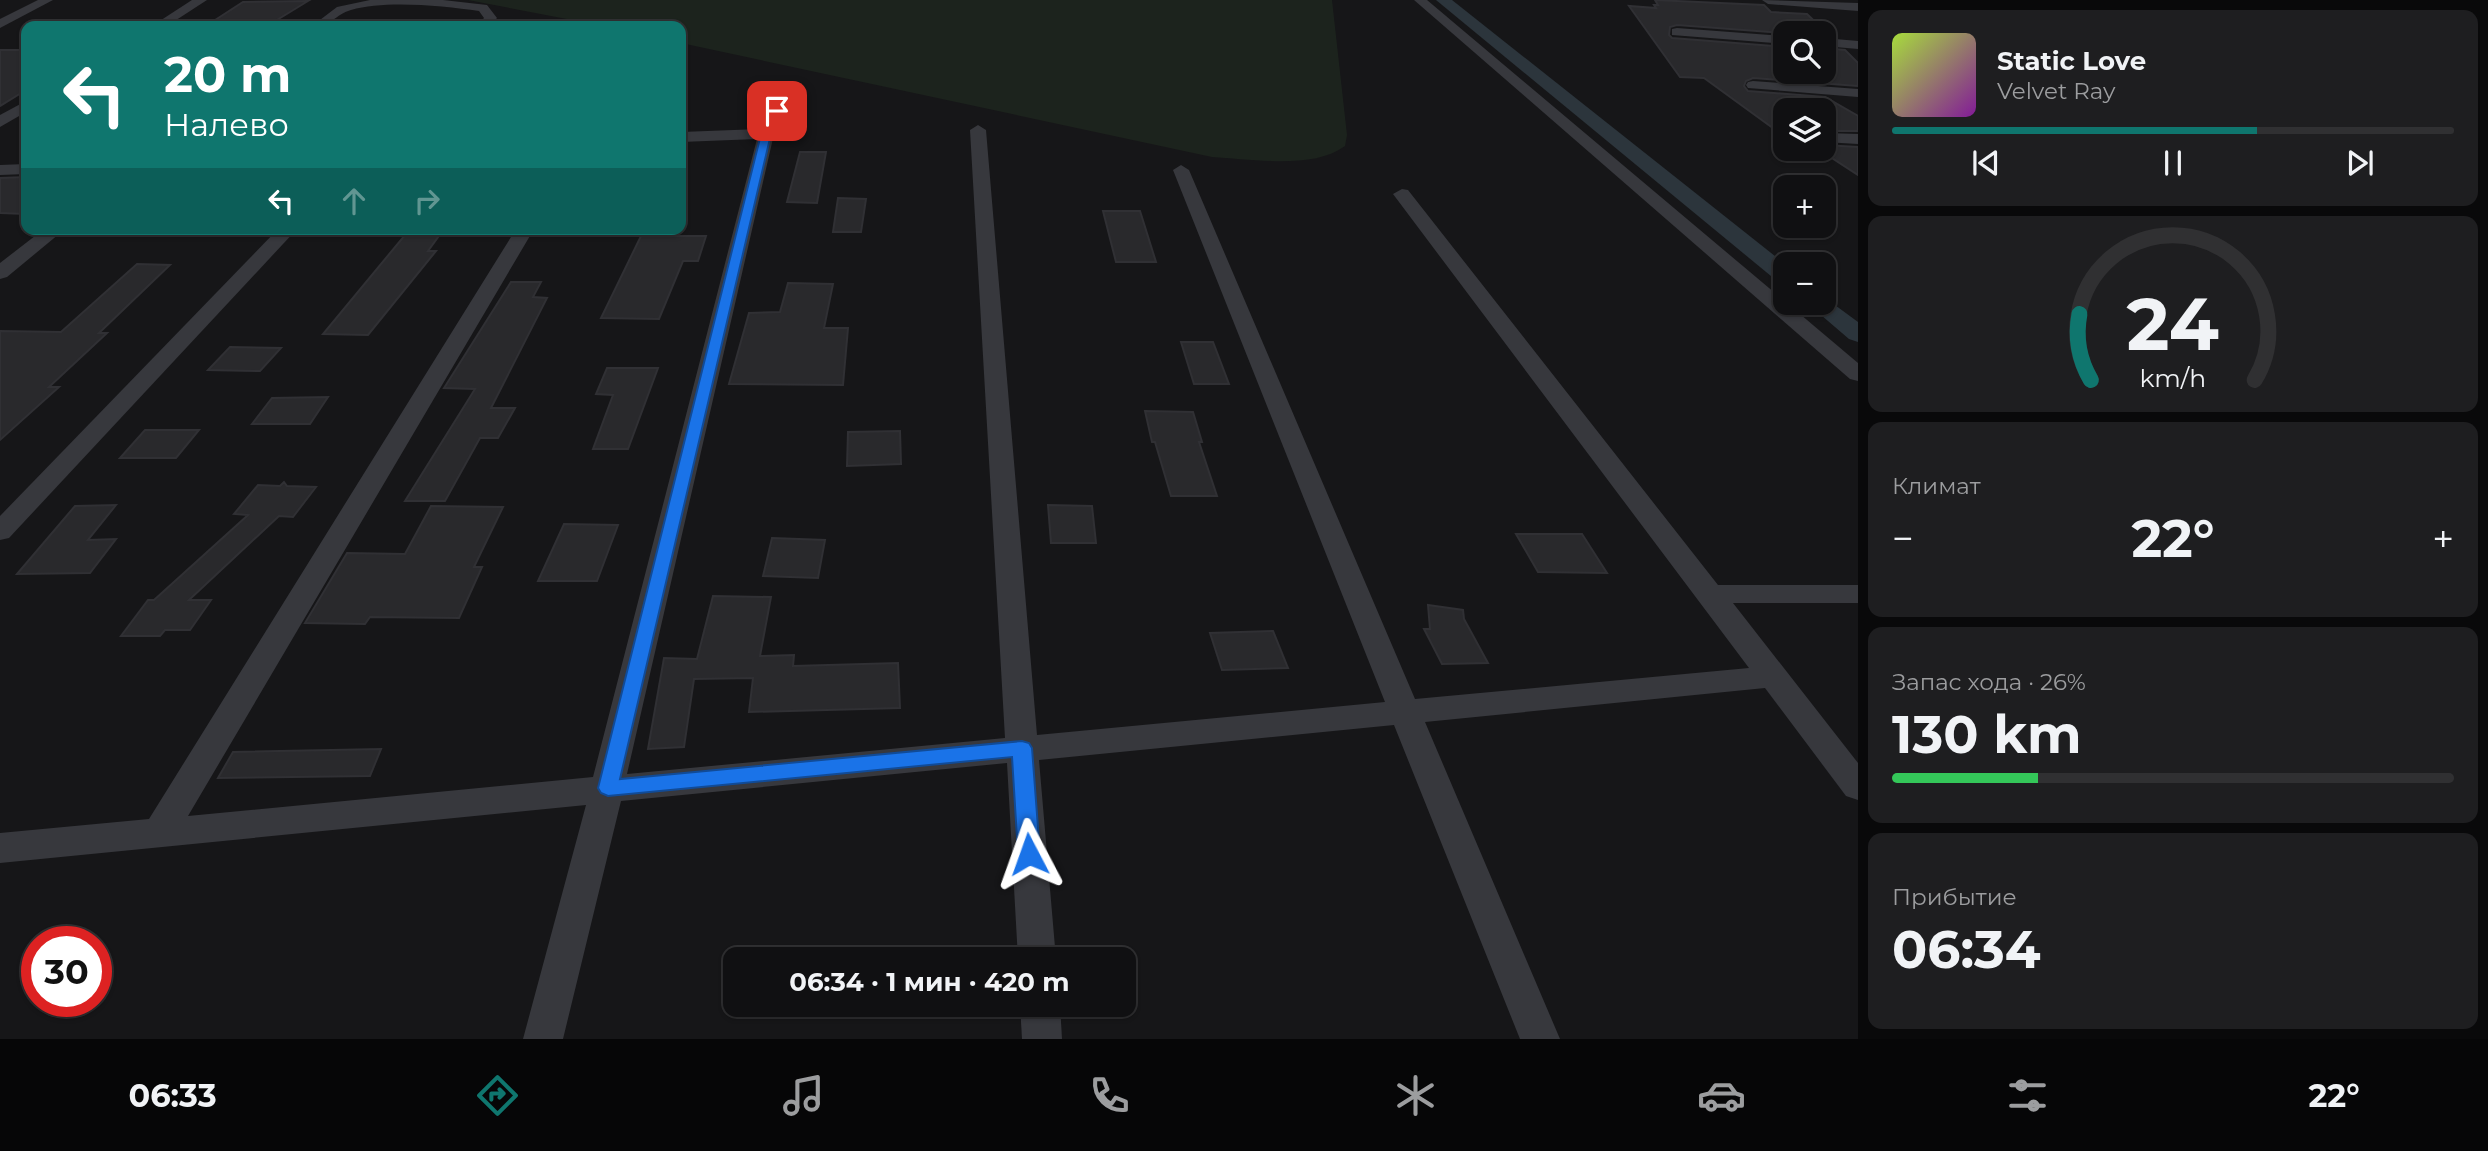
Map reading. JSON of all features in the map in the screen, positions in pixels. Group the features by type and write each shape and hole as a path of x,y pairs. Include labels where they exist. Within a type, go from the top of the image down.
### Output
{"street":[{"path":"0,24 47,0"},
{"path":"166,21 201,0"},
{"path":"1420,0 1549,113 1858,374"},
{"path":"1768,0 1858,7"},
{"path":"325,21 350,6 404,3 482,8 491,18 488,21"},
{"path":"1677,32 1773,39"},
{"path":"1836,43 1858,45"},
{"path":"1753,85 1858,93"},
{"path":"543,1039 608,788 766,134 788,88"},
{"path":"0,122 21,109"},
{"path":"978,130 1036,947"},
{"path":"686,138 766,134"},
{"path":"1836,138 1858,139"},
{"path":"0,170 21,169"},
{"path":"1181,170 1540,1039"},
{"path":"1402,194 1858,787"},
{"path":"0,273 49,235"},
{"path":"0,532 282,235"},
{"path":"160,832 520,235"},
{"path":"1712,594 1858,594"},
{"path":"0,848 1775,676"},
{"path":"1041,1017 1042,1039"}],"shaded area":[{"path":"468,0 1332,0 1347,135 1345,146 1332,153 1299,161 1212,157 686,44 686,21 577,21"}],"building":[{"path":"1655,0 1764,5 1771,12 1807,14 1814,21 1773,21 1773,32 1677,25 1670,27 1669,35 1672,38 1773,46 1773,80 1753,78 1746,81 1744,86 1748,91 1827,98 1773,98 1773,128 1704,78 1680,77 1629,6 1656,8 1654,5 1658,5"},
{"path":"308,1 275,21 214,21 243,2"},
{"path":"1836,49 1845,50 1858,63 1858,86 1832,84 1836,84"},
{"path":"0,50 21,50 21,93 0,106"},
{"path":"1836,103 1858,116 1858,131 1836,131"},
{"path":"1836,146 1858,147 1858,175 1836,161"},
{"path":"800,152 826,152 817,203 787,202"},
{"path":"21,177 21,214 0,213 0,178"},
{"path":"838,198 866,199 861,232 833,232"},
{"path":"1103,211 1140,211 1156,262 1116,262"},
{"path":"405,235 440,235 428,251 436,251 368,335 323,334"},
{"path":"641,236 706,236 698,261 683,261 659,319 601,318"},
{"path":"137,264 170,265 99,333 107,333 49,387 59,387 0,440 0,331 61,332"},
{"path":"511,282 541,282 533,297 547,298 491,408 515,408 498,438 480,438 445,501 405,501 475,389 444,388"},
{"path":"788,283 833,284 824,328 848,328 843,385 729,384 749,313 780,312"},
{"path":"1181,342 1213,342 1229,384 1194,384"},
{"path":"230,347 281,348 260,371 208,370"},
{"path":"607,368 658,368 628,449 593,449 613,395 596,394"},
{"path":"328,397 310,424 252,424 272,398"},
{"path":"1145,411 1193,412 1202,442 1199,442 1217,496 1171,496 1155,442 1152,442"},
{"path":"145,430 199,430 176,458 120,458"},
{"path":"900,431 901,464 847,466 848,432"},
{"path":"284,482 287,486 316,487 293,517 279,516 189,600 211,600 190,630 165,630 160,636 121,636 148,600 154,600 248,515 234,514 258,485 280,486"},
{"path":"116,505 88,540 116,539 90,573 17,574 75,506"},
{"path":"1048,505 1092,506 1096,543 1051,543"},
{"path":"431,506 503,507 474,567 482,567 459,618 370,617 365,624 305,623 347,553 405,554"},
{"path":"564,524 618,525 597,581 538,581"},
{"path":"1516,534 1582,534 1607,573 1538,572"},
{"path":"772,538 825,540 818,578 763,576"},
{"path":"713,596 771,597 760,656 794,655 793,666 898,663 900,708 749,712 753,678 694,679 684,747 648,749 664,658 697,659"},
{"path":"1428,605 1463,610 1464,619 1488,663 1442,664 1424,629 1430,629"},
{"path":"1273,631 1288,668 1222,670 1210,633"},
{"path":"381,749 370,776 218,778 233,752"}],"waterway":[{"path":"1443,0 1773,266"},
{"path":"1834,315 1858,334"}],"route":[{"path":"777,111 766,134 608,788 1022,748 1029,854"}]}
